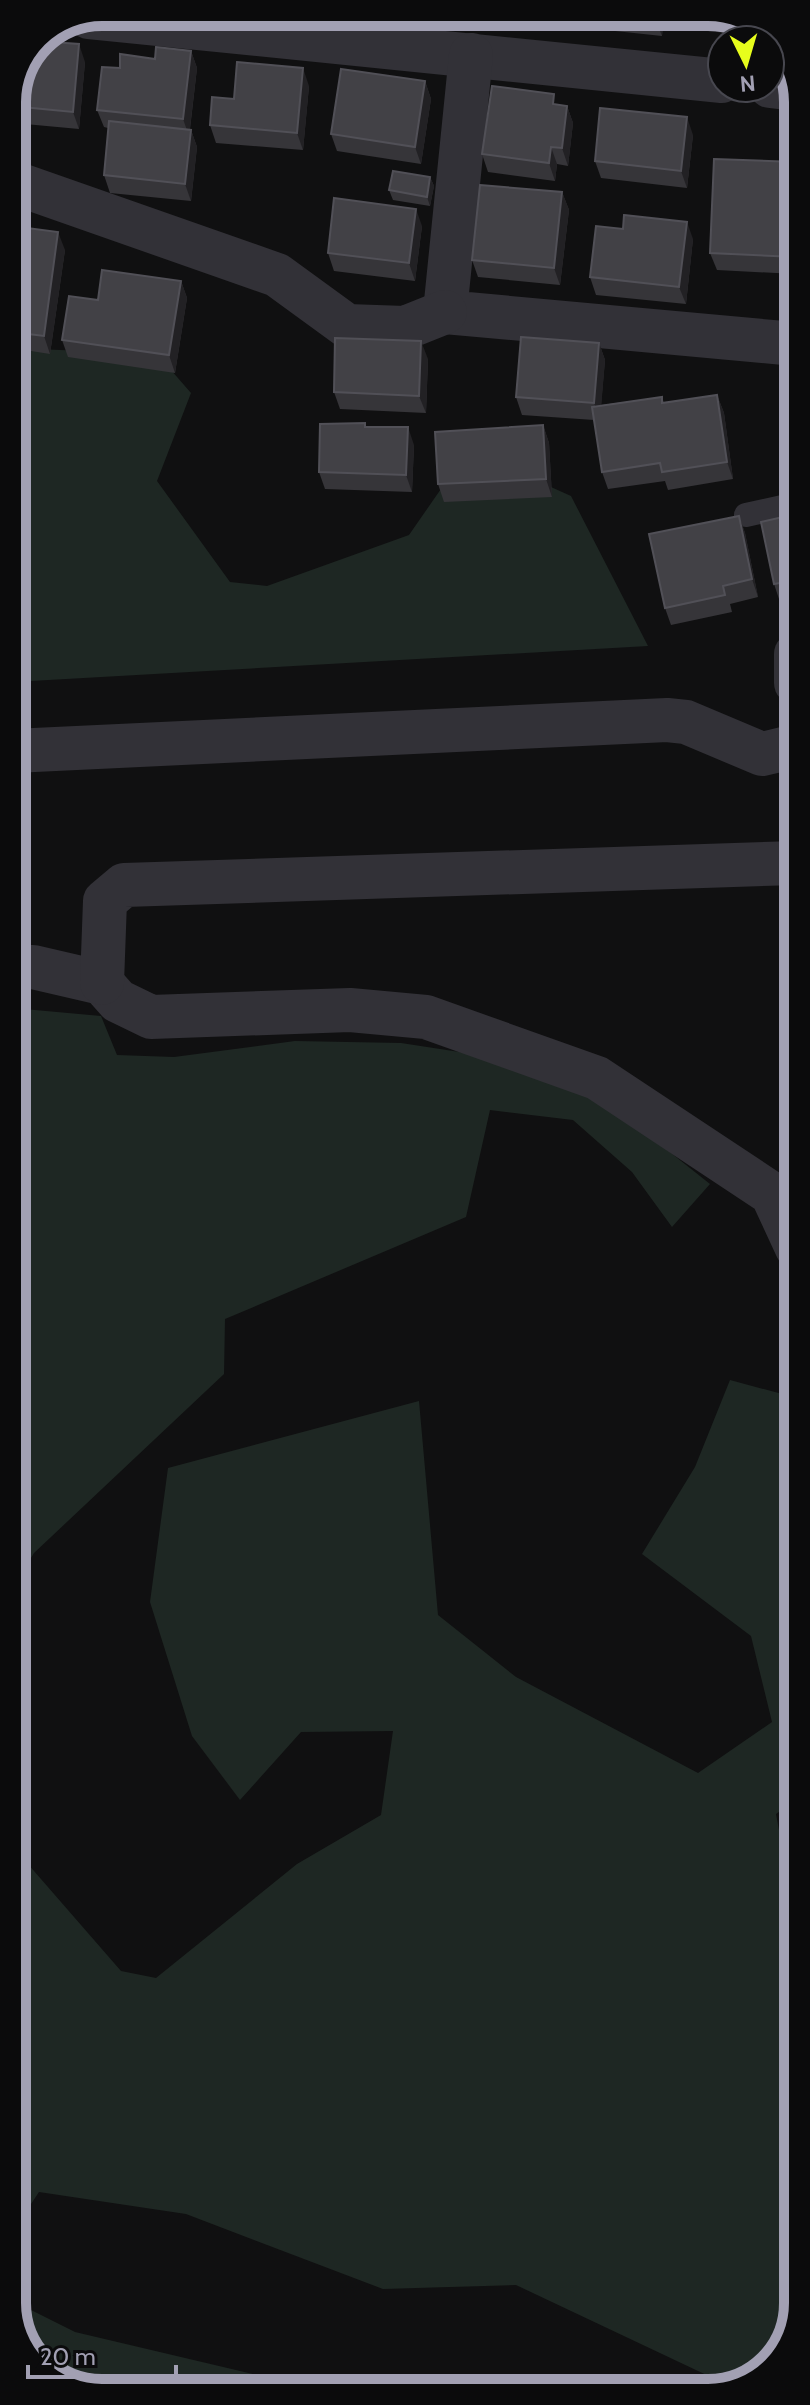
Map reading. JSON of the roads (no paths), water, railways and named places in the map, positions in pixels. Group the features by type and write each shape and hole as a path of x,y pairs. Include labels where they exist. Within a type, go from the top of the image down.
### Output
{"street":[{"path":"179,26 706,79"},
{"path":"445,312 471,55"},
{"path":"26,187 277,275 347,326 405,328 445,312 784,343"},
{"path":"26,750 667,720 686,722 762,754 784,749"},
{"path":"102,983 105,901 124,885 784,863"},
{"path":"26,967 102,983 118,1001 151,1017 350,1010 426,1017 597,1078 772,1194 784,1220"}],"lane":[{"path":"746,515 784,507"}]}
